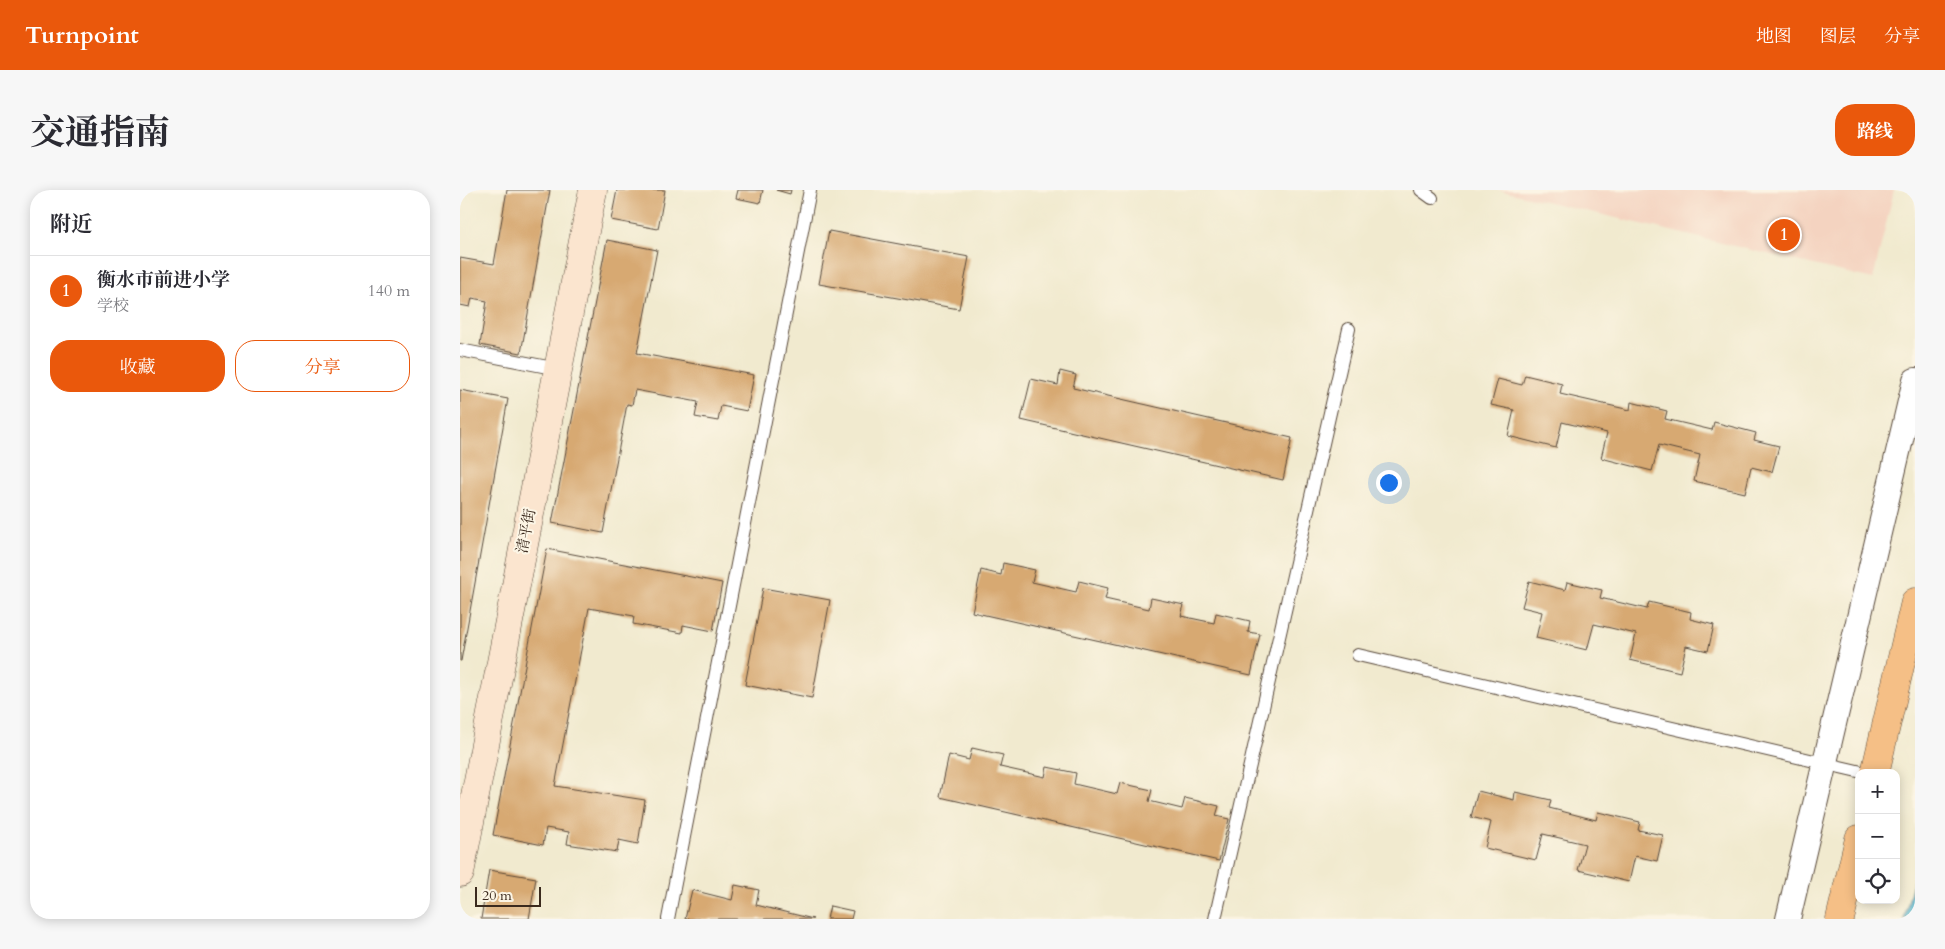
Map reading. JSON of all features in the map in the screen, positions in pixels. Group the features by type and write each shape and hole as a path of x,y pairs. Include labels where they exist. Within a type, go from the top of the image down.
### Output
{"main road":[{"path":"1875,769 1915,602"},
{"path":"1840,919 1855,856"}],"street":[{"name":"清平街","path":"460,873 593,190"},
{"path":"1788,919 1915,380"}],"lane":[{"path":"668,919 810,190"},
{"path":"1421,190 1432,198"},
{"path":"1215,919 1349,329"},
{"path":"460,350 558,369"},
{"path":"1358,655 1855,770"}],"shaded area":[{"path":"1498,190 1894,190 1873,279"}],"water":[{"path":"1915,874 1915,919 1904,919"}],"building":[{"path":"507,190 550,190 521,353 480,345 487,301 472,298 470,307 460,305 460,258 494,264"},
{"path":"617,190 665,190 658,229 611,220"},
{"path":"738,190 763,190 760,203 736,198"},
{"path":"776,190 791,190 790,194"},
{"path":"829,231 969,257 959,309 819,284"},
{"path":"607,240 657,250 637,353 754,375 747,411 721,406 718,421 695,417 698,402 635,390 632,405 627,404 603,533 552,523"},
{"path":"1060,371 1076,375 1073,388 1292,438 1283,480 1021,420 1031,379 1058,385"},
{"path":"1525,375 1562,384 1560,394 1630,410 1631,402 1667,411 1665,419 1712,430 1714,422 1756,433 1754,440 1779,446 1772,472 1751,467 1745,493 1694,481 1700,455 1659,445 1652,471 1601,458 1607,433 1562,422 1556,448 1508,436 1514,410 1491,405 1498,379 1522,385"},
{"path":"460,390 508,399 461,661 460,661"},
{"path":"547,549 722,583 713,631 683,625 682,633 633,624 634,616 589,608 555,786 645,800 638,844 619,840 617,852 567,844 569,832 546,828 543,845 493,835"},
{"path":"1003,563 1035,570 1032,582 1076,592 1079,581 1108,588 1105,599 1149,609 1151,598 1184,605 1181,616 1214,623 1216,613 1250,621 1248,632 1260,634 1251,675 972,612 981,570 1001,575"},
{"path":"1529,581 1565,590 1567,582 1602,590 1600,598 1647,609 1649,602 1691,612 1690,619 1714,625 1708,651 1686,646 1680,672 1630,660 1636,634 1594,624 1587,650 1536,638 1542,612 1522,607"},
{"path":"763,588 830,600 812,698 745,685"},
{"path":"972,748 1003,755 1000,767 1045,777 1047,767 1076,773 1074,784 1117,794 1120,783 1152,790 1149,801 1182,809 1185,798 1219,806 1216,816 1229,819 1219,861 940,797 949,755 969,760"},
{"path":"1478,791 1514,800 1515,792 1551,800 1549,808 1596,820 1598,812 1640,822 1638,830 1663,835 1657,861 1635,856 1629,882 1578,870 1585,844 1543,834 1536,860 1485,848 1491,822 1471,817"},
{"path":"489,870 536,878 529,919 481,919"},
{"path":"735,885 759,890 756,905 813,919 685,919 692,890 732,900"},
{"path":"830,906 853,911 851,919 827,919"}],"place":[{"name":"衡水市前进小学","path":"1784,235"}]}
